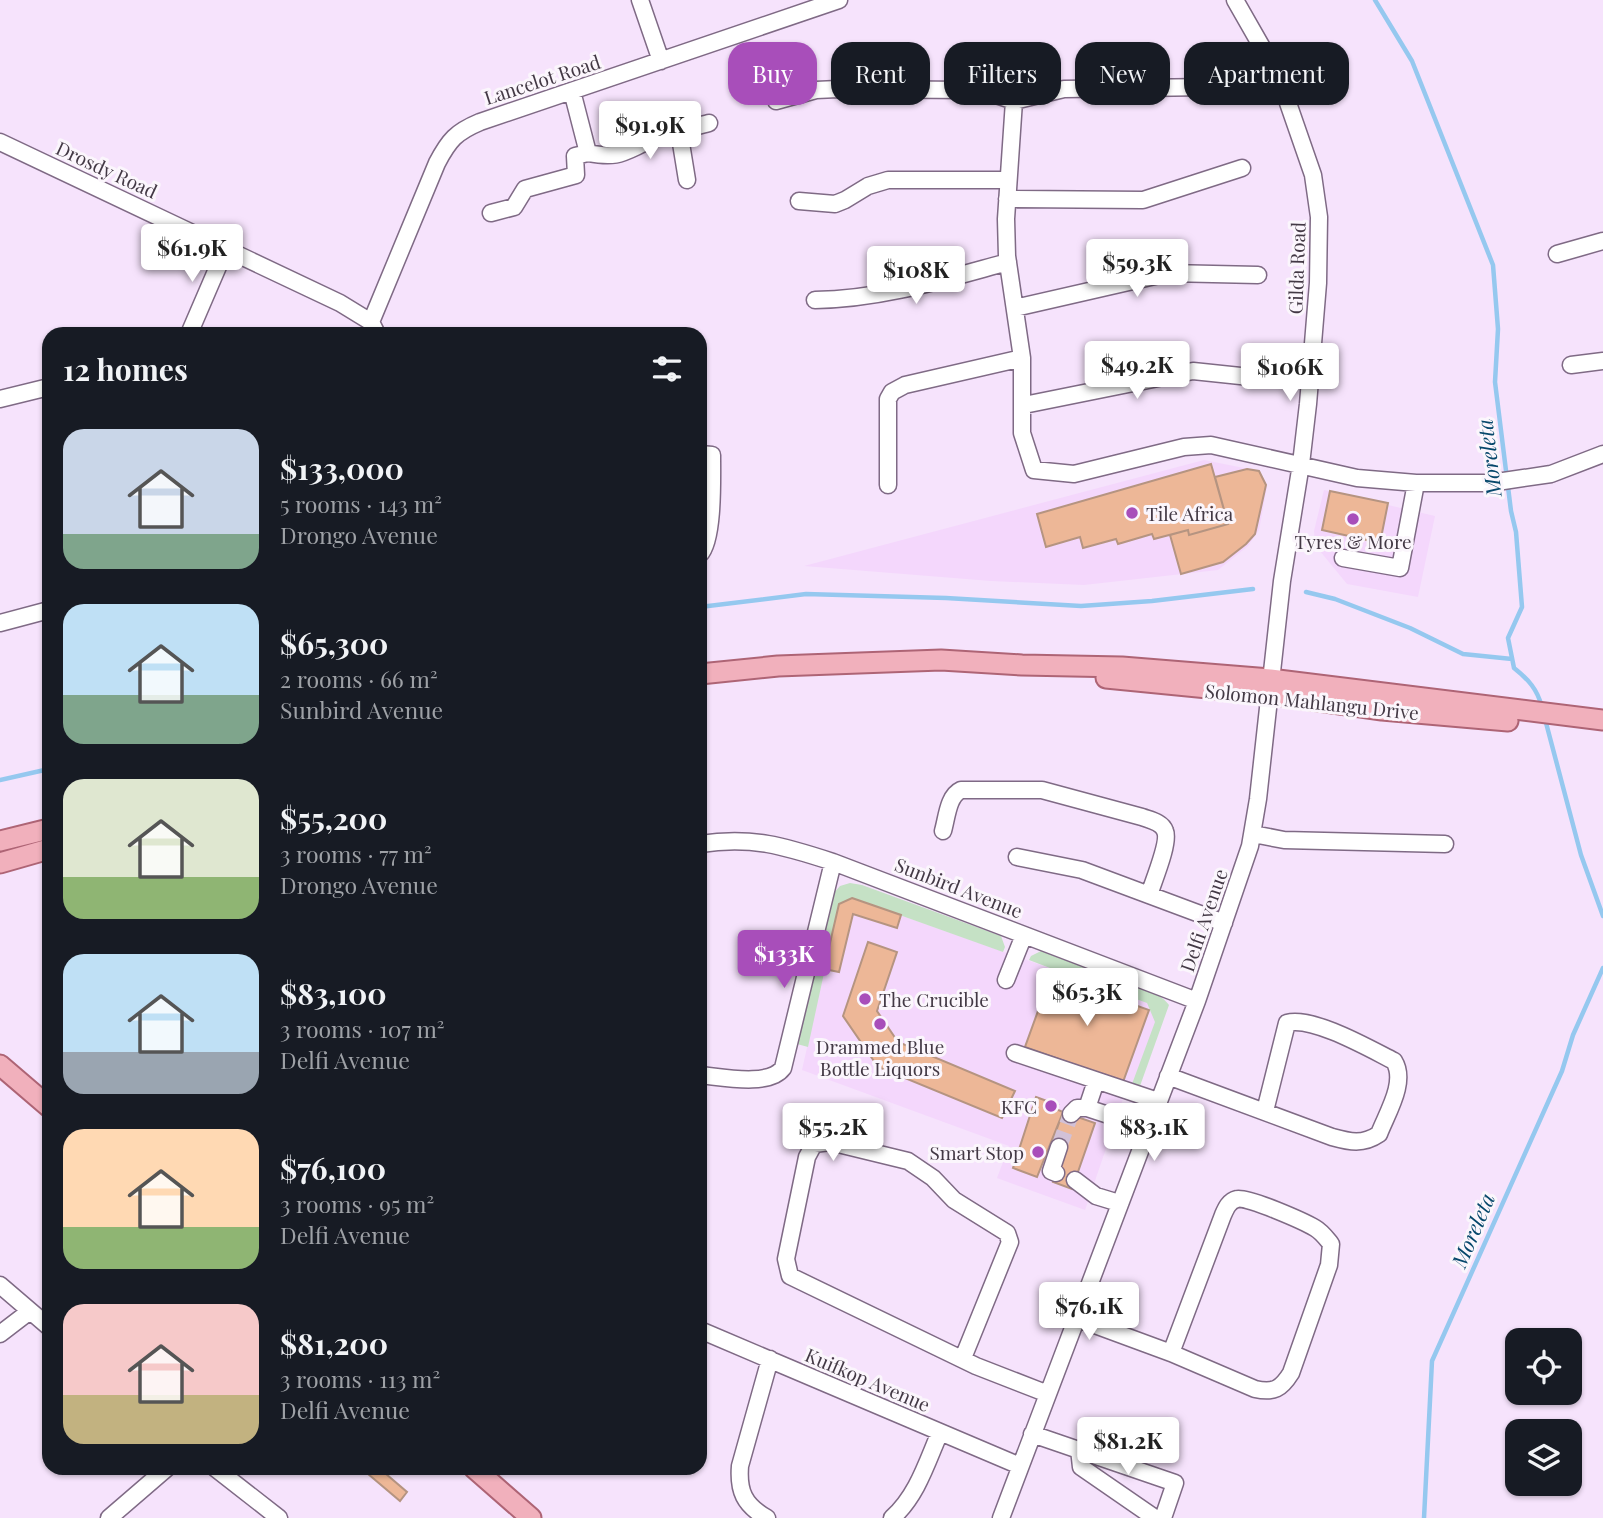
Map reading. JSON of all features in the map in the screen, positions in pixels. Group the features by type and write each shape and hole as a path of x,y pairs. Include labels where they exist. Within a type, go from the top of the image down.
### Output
{"main road":[{"name":"Solomon Mahlangu Drive","path":"707,673 778,666 941,660 1022,665 1128,681 1269,687 1382,710 1517,715 1599,725"},
{"path":"0,841 42,831"},
{"path":"0,863 42,851"},
{"path":"0,1065 42,1101"},
{"path":"482,1475 531,1518"}],"street":[{"path":"640,0 661,61"},
{"name":"Lancelot Road","path":"374,327 436,163 446,145 459,131 838,0"},
{"name":"Gilda Road","path":"1235,0 1279,77 1318,197 1318,283 1314,345 1301,464 1282,580 1269,687"},
{"path":"1061,90 1184,87"},
{"path":"817,90 944,90"},
{"path":"572,91 588,153"},
{"path":"1014,105 1007,199 1008,262 1022,358 1023,433 1034,470 1074,474 1184,447 1211,445 1357,478 1416,483 1490,483 1551,474 1603,454"},
{"path":"491,213 514,207 525,189 576,176 575,156 588,153 609,157 633,150 651,139 709,123"},
{"path":"679,131 687,180"},
{"name":"Drosdy Road","path":"0,142 340,303 373,327"},
{"path":"1007,199 1143,200 1242,168"},
{"path":"799,201 835,204 868,186 888,180 1008,180"},
{"path":"1557,254 1603,241"},
{"path":"193,327 226,248"},
{"path":"815,300 869,296 911,288 1008,262"},
{"path":"1015,308 1168,273 1258,275"},
{"path":"888,485 887,405 892,392 905,385 1022,358"},
{"path":"1571,365 1603,361"},
{"path":"1024,405 1192,371 1250,377"},
{"path":"0,399 42,389"},
{"path":"707,455 712,455 712,495 707,543"},
{"path":"1343,558 1401,568 1416,483"},
{"path":"0,623 42,612"},
{"name":"Delfi Avenue","path":"1001,1518 1196,1001 1250,846 1266,741 1269,687"},
{"path":"943,831 953,797 961,790 1042,790 1142,817 1158,822 1165,830 1166,841 1149,895"},
{"path":"1253,834 1284,840 1445,844"},
{"name":"Sunbird Avenue","path":"707,844 751,841 782,846 833,862 1196,1001"},
{"path":"1017,857 1082,870 1224,923"},
{"path":"707,1075 765,1079 780,1072 820,923 833,862"},
{"path":"1006,980 1024,935"},
{"path":"1168,1076 1265,1111 1351,1142 1370,1140 1379,1134 1395,1093 1398,1068 1394,1061 1321,1027 1303,1021 1287,1023 1265,1111"},
{"path":"1015,1053 1158,1101"},
{"path":"1087,1108 1096,1081"},
{"path":"1071,1114 1077,1108 1087,1108 1148,1128"},
{"path":"963,1358 1010,1242 1007,1233 954,1200 933,1178 908,1161 830,1143 814,1144 807,1157 786,1259 790,1276 976,1366 1048,1394"},
{"path":"1056,1173 1051,1171 1059,1147"},
{"path":"1075,1180 1096,1196 1119,1203"},
{"path":"1076,1318 1267,1392 1282,1386 1292,1373 1329,1265 1331,1244 1314,1227 1264,1205 1242,1198 1232,1201 1223,1215 1171,1353"},
{"path":"0,1285 42,1321"},
{"path":"0,1334 30,1311"},
{"name":"Kuifkop Avenue","path":"707,1333 1020,1466"},
{"path":"767,1518 745,1502 739,1481 743,1456 770,1359"},
{"path":"892,1518 911,1495 940,1432"},
{"path":"1032,1434 1175,1483 1163,1518"},
{"path":"1079,1450 1081,1467 1155,1518"},
{"path":"109,1518 159,1475"},
{"path":"224,1475 279,1518"}],"shaded area":[{"path":"1204,460 1259,471 1267,487 1259,530 1248,546 1218,570 1084,585 991,581 804,566"},
{"path":"1324,490 1435,516 1418,597 1347,584 1315,545 1314,531"},
{"path":"852,898 1148,1003 1156,1022 1136,1076 1123,1099 1085,1210 997,1178 1009,1146 802,1070 839,904"}],"green space":[{"path":"850,883 1001,936 1005,947 1003,952 852,898 839,904 808,1047 797,1044 831,896 840,886"},
{"path":"1041,951 1099,973 1103,979 1100,987 1029,960"},
{"path":"1125,983 1155,993 1169,1005 1140,1086 1132,1084 1155,1022 1147,1003 1114,991 1118,984"}],"building":[{"path":"1211,464 1228,524 1189,535 1188,530 1154,539 1152,534 1118,544 1116,539 1083,548 1080,537 1046,547 1037,514"},
{"path":"1247,469 1259,471 1266,485 1255,534 1223,562 1181,574 1170,535 1188,530 1189,535 1228,524 1215,477"},
{"path":"1330,491 1388,503 1380,543 1322,530"},
{"path":"852,898 901,915 897,928 853,914 839,972 824,969 839,904"},
{"path":"868,942 897,952 877,1011 898,1042 1015,1091 1002,1118 878,1067 843,1016"},
{"path":"1051,975 1149,1010 1123,1082 1025,1047"},
{"path":"1036,1097 1058,1105 1056,1109 1063,1112 1037,1177 1013,1168"},
{"path":"1063,1112 1095,1123 1072,1189 1053,1182 1065,1149 1051,1145"},
{"path":"369,1475 387,1475 407,1492 400,1501"}],"waterway":[{"name":"Moreleta","path":"1375,0 1412,61 1493,265 1498,329 1495,382 1516,532 1522,607 1508,638 1514,668 1532,685 1542,707"},
{"path":"707,606 806,594 946,598 1081,606 1253,589"},
{"path":"1306,592 1335,599 1410,628 1463,654 1512,659"},
{"name":"Moreleta","path":"1545,719 1581,855 1603,916"},
{"path":"0,780 42,771"},
{"name":"Moreleta","path":"1424,1518 1432,1361 1562,1071 1573,1035 1603,968"}],"tunnel":[{"path":"1059,1147 1071,1114"}],"place":[{"name":"Tile Africa","path":"1132,513"},
{"name":"Tyres & More","path":"1353,519"},
{"name":"The Crucible","path":"865,999"},
{"name":"Drammed Blue Bottle Liquors","path":"880,1024"},
{"name":"KFC","path":"1051,1106"},
{"name":"Smart Stop","path":"1038,1152"}]}
